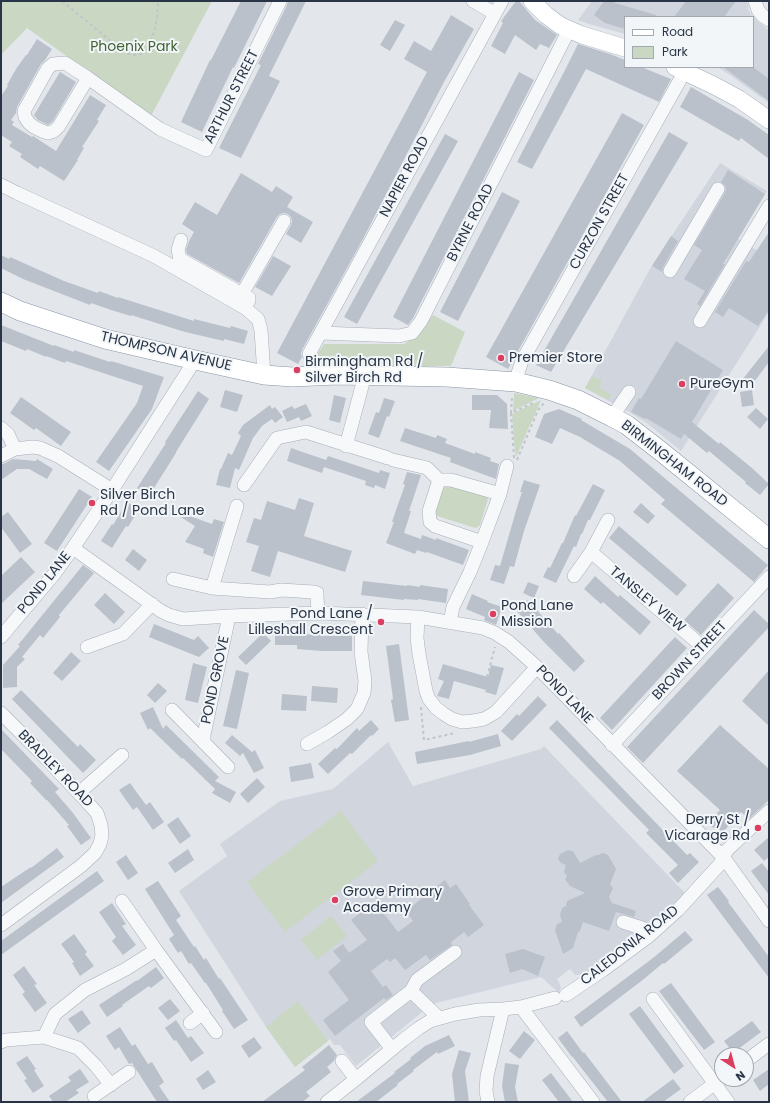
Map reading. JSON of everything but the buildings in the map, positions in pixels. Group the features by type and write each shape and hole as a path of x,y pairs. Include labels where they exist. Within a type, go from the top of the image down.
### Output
{"highway":[{"name":"THOMPSON AVENUE","path":"1,302 20,311 105,339 195,360 264,374 293,377 336,375"},
{"name":"BIRMINGHAM ROAD","path":"336,375 447,376 516,382 549,390 578,400 612,417 639,434 769,539"}],"main road":[{"path":"532,1 552,21 569,30 624,48"},
{"path":"680,69 739,99 769,120"}],"street":[{"name":"ARTHUR STREET","path":"88,78 160,129 206,150 280,1"},
{"path":"473,1 494,13"},
{"name":"NAPIER ROAD","path":"310,354 494,13 502,1"},
{"path":"755,1 758,10 769,20"},
{"name":"BYRNE ROAD","path":"321,333 399,336 412,333 425,314 569,30"},
{"path":"65,62 88,78 59,126 54,131 48,133 29,124 25,117 24,111 48,68 53,64 65,62"},
{"name":"CURZON STREET","path":"518,374 522,361 680,69"},
{"path":"1,184 17,193 154,256 178,264 217,285 242,294 249,298 245,308"},
{"path":"670,271 718,189"},
{"path":"700,321 769,206"},
{"path":"242,294 284,221"},
{"path":"178,264 178,250 182,240"},
{"path":"217,285 258,319 261,330 264,374"},
{"path":"74,548 195,360"},
{"path":"346,446 365,375"},
{"path":"612,417 629,392"},
{"path":"1,428 8,434 15,449"},
{"path":"244,485 277,438 306,432 346,446 426,468 440,480 451,480 500,494"},
{"path":"1,456 15,449 33,447 48,451 112,490"},
{"path":"450,622 453,606 470,572 500,494 507,466"},
{"path":"440,480 429,511 430,522 435,526 482,542"},
{"path":"212,588 236,506"},
{"path":"574,576 594,547 608,520"},
{"name":"TANSLEY VIEW","path":"594,547 703,648"},
{"name":"POND LANE","path":"1,638 74,548 161,611 183,619 318,613 362,614 418,617 483,628 495,633 509,642 537,667 724,858 769,921"},
{"name":"BROWN STREET","path":"612,745 769,577"},
{"path":"172,579 212,588 270,592 281,590 314,592 318,596 318,613"},
{"path":"87,647 123,634 152,604"},
{"path":"307,744 328,732 346,719 357,709 364,693 361,652 362,614"},
{"name":"POND GROVE","path":"204,743 204,735 229,616"},
{"path":"418,617 417,638 426,691 429,699 436,708 452,719 462,722 473,722 484,719 496,712 537,667"},
{"name":"POND GROVE","path":"172,710 228,767"},
{"name":"BRADLEY ROAD","path":"1,713 44,756 97,813 101,825 102,835 100,844 95,853 82,866 1,925"},
{"path":"79,793 122,755"},
{"name":"CALEDONIA ROAD","path":"327,1102 392,1049 430,1021 455,1014 479,1010 503,1010 521,1007 561,996 603,970 649,936 678,910 720,864 727,850 769,811"},
{"path":"122,901 216,1032"},
{"path":"623,922 642,928 649,936"},
{"path":"44,1037 55,1014 79,994 126,969 156,950"},
{"path":"392,1049 371,1022 411,991 418,980 454,952"},
{"path":"411,991 439,1018"},
{"path":"653,999 714,1076"},
{"path":"521,1007 593,1102"},
{"path":"488,1102 486,1091 487,1076 503,1010"},
{"path":"190,1023 203,1013"},
{"path":"1,1042 6,1040 44,1037 78,1048 96,1066 111,1085"},
{"path":"754,1055 769,1044"},
{"path":"342,1061 356,1079"},
{"path":"94,1096 129,1072"},
{"path":"690,1102 714,1084"},
{"path":"721,1087 728,1102"}],"path":[{"path":"62,1 126,53 137,55 145,51 155,30 158,1"},
{"path":"535,402 511,412 514,462 538,410 546,401 541,399"},
{"path":"487,677 496,642"},
{"path":"420,702 424,740 460,732"}],"shaded area":[{"path":"592,1 599,1 602,3 604,1 747,1 749,11 752,16 624,16 624,34 578,20"},
{"path":"754,18 769,29 769,103 719,68 754,68"},
{"path":"720,163 767,191 738,239 769,257 769,312 681,451 648,424 585,388 651,267"},
{"name":"Grove Primary Academy","path":"388,742 413,786 541,749 544,746 685,893 643,932 592,970 585,974 575,975 570,969 557,979 561,987 559,993 541,977 432,1004 356,1066 340,1045 334,1045 330,1039 295,1067 266,1027 179,891 227,856 220,844 280,801 333,789"}],"green space":[{"name":"Phoenix Park","path":"1,1 212,1 151,116 27,28 1,55"},
{"path":"433,315 465,332 451,366 305,367 315,358 324,344 404,344 416,336"},
{"path":"592,376 602,381 598,387 611,395 608,400 585,388"},
{"path":"514,393 539,398 513,411"},
{"path":"541,400 516,457 512,414"},
{"path":"447,483 486,495 488,499 480,525 476,528 437,516 435,512 442,485"},
{"path":"341,811 378,861 285,932 247,882"},
{"path":"331,916 347,936 317,960 301,940"},
{"path":"298,1001 328,1041 295,1067 266,1027"}],"place":[{"name":"Premier Store","path":"501,358"},
{"name":"Birmingham Rd / Silver Birch Rd","path":"297,370"},
{"name":"PureGym","path":"682,384"},
{"name":"Silver Birch Rd / Pond Lane","path":"92,503"},
{"name":"Pond Lane Mission","path":"493,614"},
{"name":"Pond Lane / Lilleshall Crescent","path":"381,622"},
{"name":"Derry St / Vicarage Rd","path":"758,828"},
{"name":"Grove Primary Academy","path":"335,900"}]}
